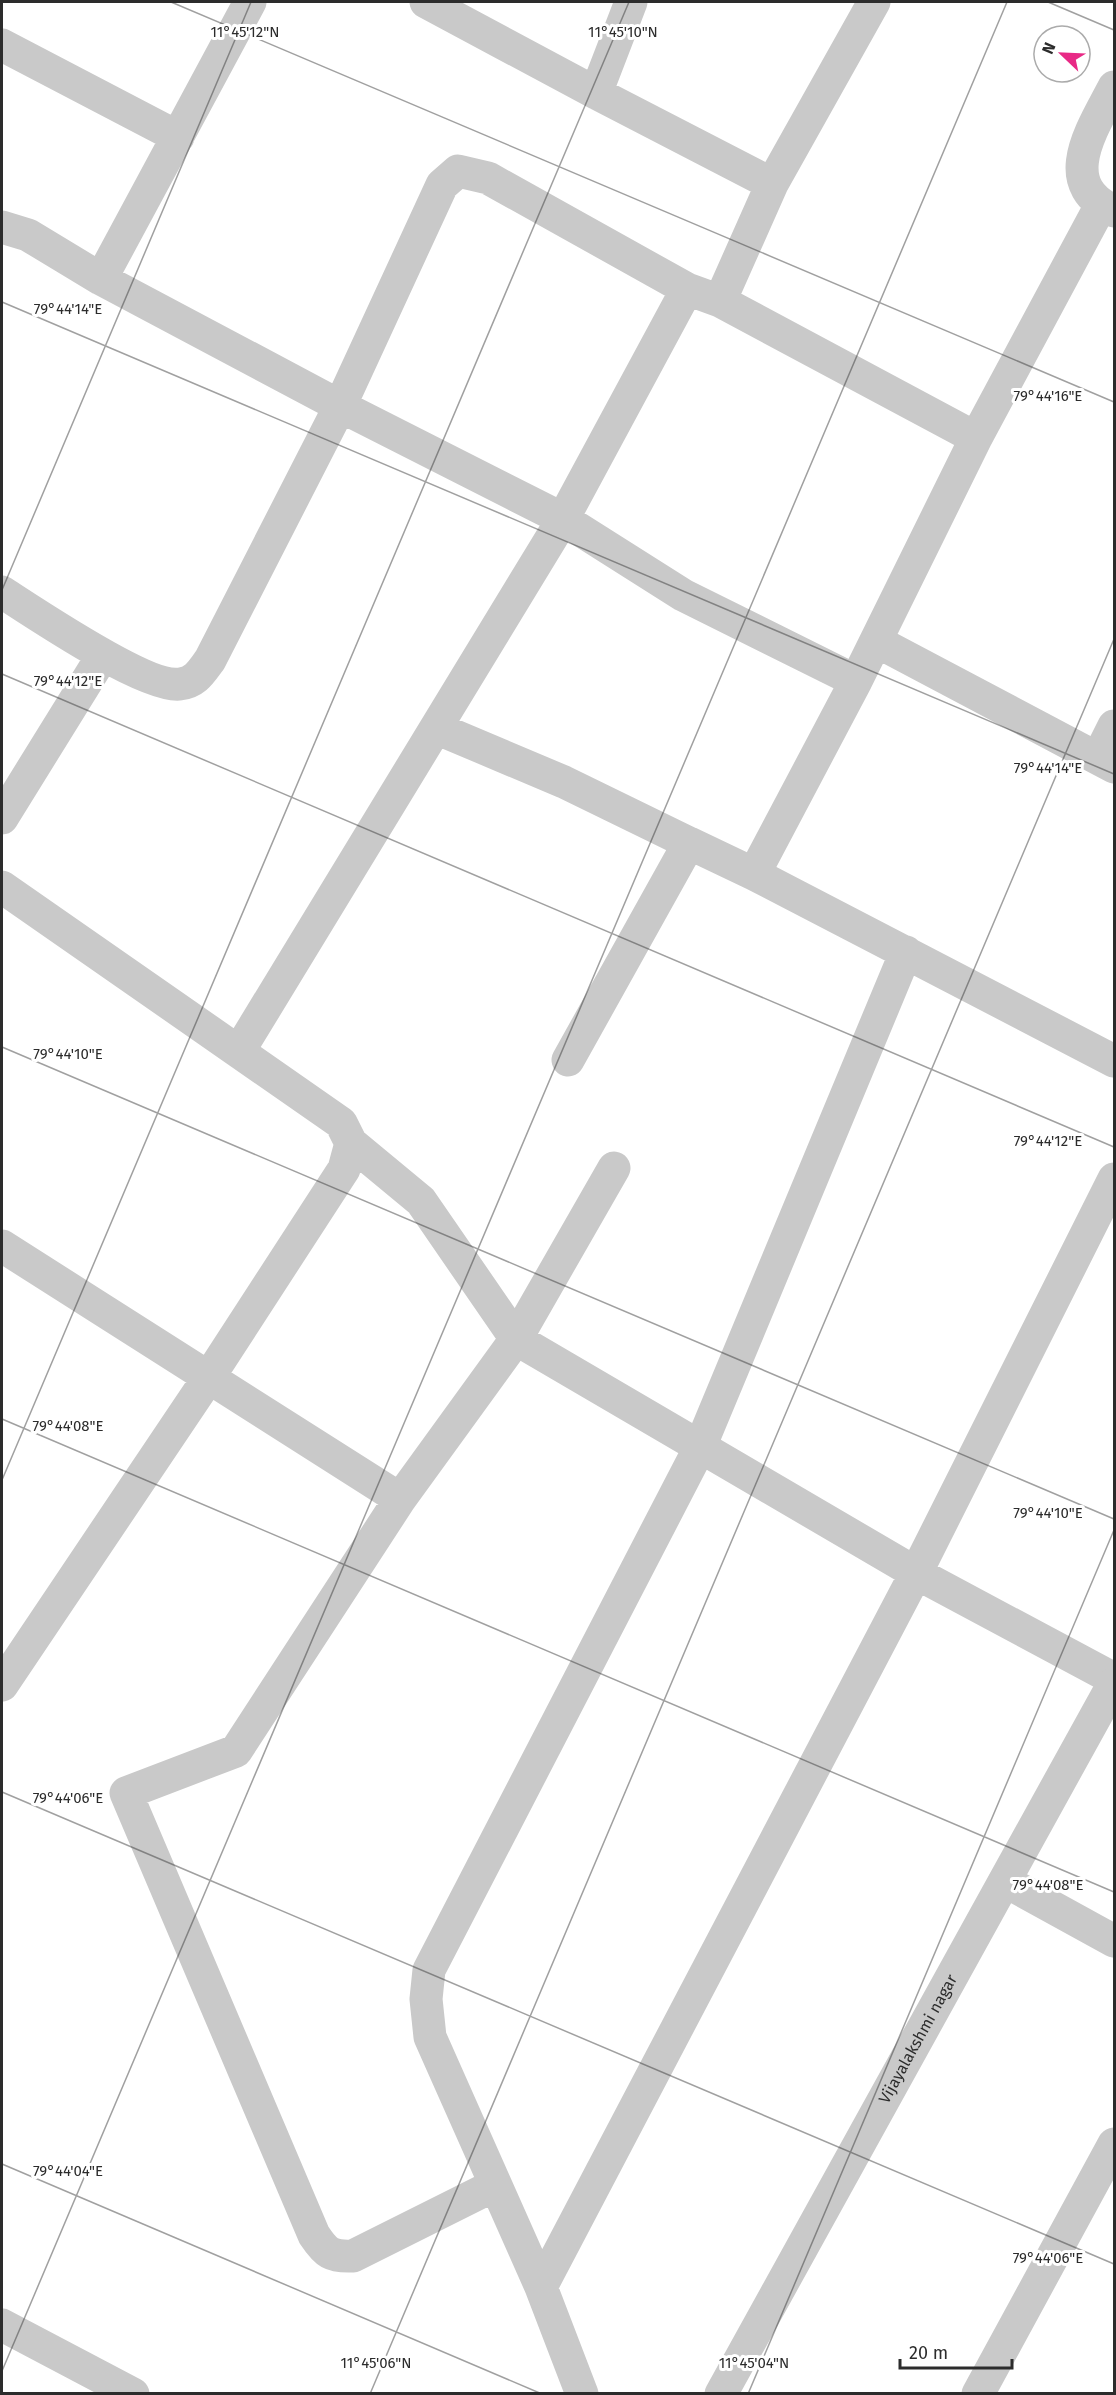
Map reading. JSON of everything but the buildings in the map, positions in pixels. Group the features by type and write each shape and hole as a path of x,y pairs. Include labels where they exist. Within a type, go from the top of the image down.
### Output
{"street":[{"path":"101,279 250,2"},
{"path":"426,2 772,184"},
{"path":"596,93 631,2"},
{"path":"720,301 772,184 874,2"},
{"path":"2,45 178,137"},
{"path":"754,874 856,681 976,438 1108,208 1090,194 1082,181 1081,169 1092,131 1114,87"},
{"path":"2,592 102,655 157,680 178,685 197,679 210,660 340,406 442,185 458,171 488,178 687,289 720,301 976,438"},
{"path":"2,227 28,236 101,279 340,406 563,519 683,596 856,681"},
{"path":"240,1051 563,519 687,289"},
{"path":"876,641 1106,763 1114,726"},
{"path":"2,818 102,655"},
{"path":"435,728 564,782 754,874 1114,1061"},
{"path":"568,1060 689,843"},
{"path":"2,887 341,1123 351,1143 421,1201 516,1339 916,1573 1114,1681"},
{"path":"582,2394 541,2287 430,2037 426,1999 429,1970 700,1447 906,952"},
{"path":"2,1685 209,1377 344,1169 351,1143"},
{"path":"495,2185 352,2256 337,2257 324,2249 314,2235 126,1793 236,1751 400,1499 516,1339 614,1168"},
{"path":"541,2287 916,1573 1114,1179"},
{"path":"2,1246 400,1499"},
{"name":"Vijayalakshmi nagar","path":"720,2394 1114,1681"},
{"path":"1005,1881 1114,1941"},
{"path":"978,2394 1114,2144"},
{"path":"2,2325 133,2394"}]}
